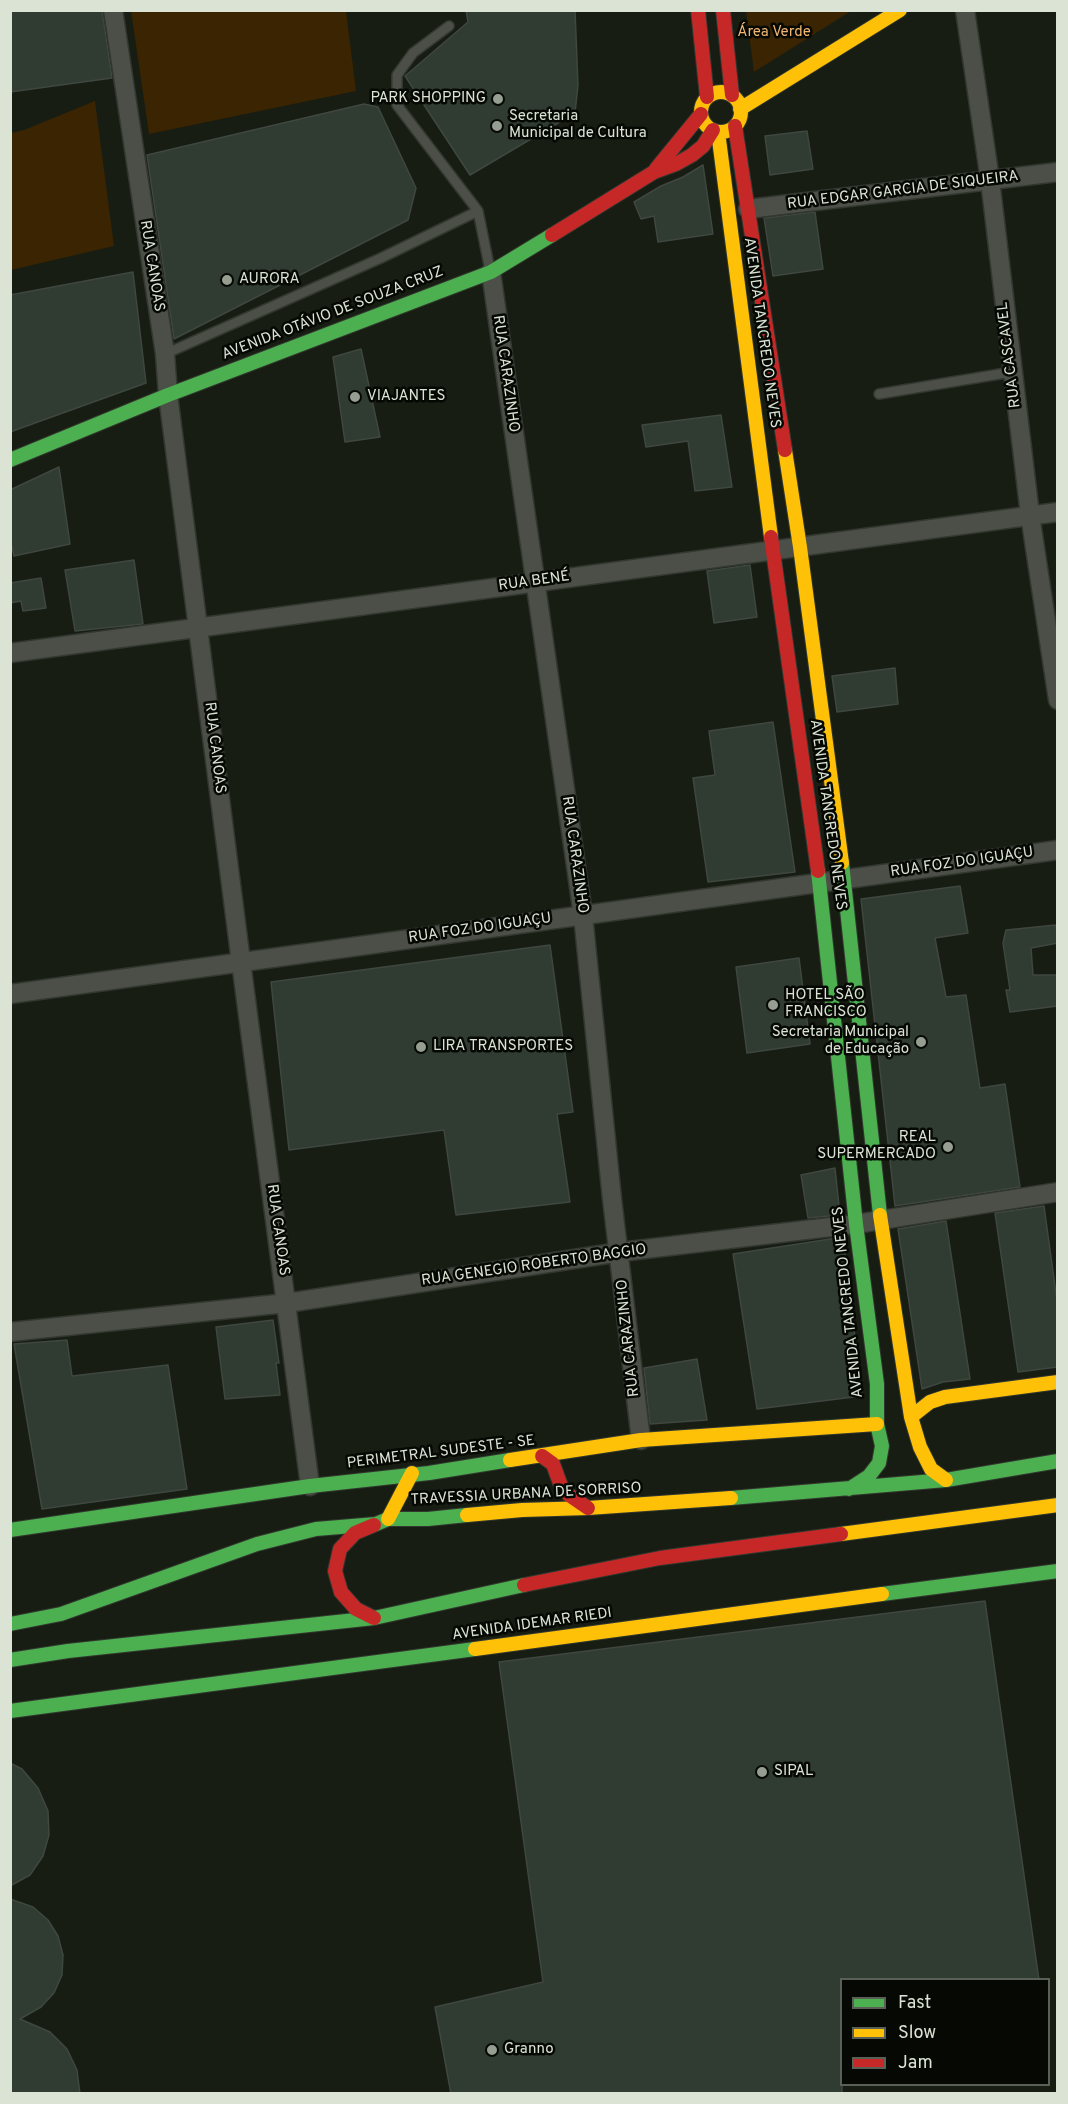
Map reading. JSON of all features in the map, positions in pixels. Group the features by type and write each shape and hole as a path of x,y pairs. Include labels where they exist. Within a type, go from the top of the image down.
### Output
{"main road":[{"path":"698,10 707,97"},
{"path":"723,10 732,95"},
{"path":"740,110 900,10"},
{"path":"723,92 732,95 738,101 740,110 740,118 735,126 727,130 716,131 707,126 701,114 702,105 707,97 723,92"},
{"name":"AVENIDA OTÁVIO DE SOUZA CRUZ","path":"654,172 701,114"},
{"name":"AVENIDA TANCREDO NEVES","path":"735,126 800,547 844,879 881,1220 911,1417 920,1447 931,1468 946,1480"},
{"name":"AVENIDA OTÁVIO DE SOUZA CRUZ","path":"10,460 168,395 491,272 654,172 692,155 716,131"},
{"name":"AVENIDA TANCREDO NEVES","path":"716,131 820,883 856,1224 877,1384 877,1424 882,1446 879,1463 869,1476 849,1489"},
{"path":"911,1417 930,1401 945,1397 1058,1382"},
{"path":"891,1405 905,1408 911,1417 911,1429 898,1438 881,1434 877,1424 879,1413 891,1405"},
{"name":"PERIMETRAL SUDESTE - SE","path":"10,1530 310,1486 412,1473 429,1473 641,1440 877,1424"},
{"path":"542,1456 553,1464 561,1486 569,1495 588,1508"},
{"name":"TRAVESSIA URBANA DE SORRISO","path":"10,1624 61,1614 256,1544 315,1529 522,1510 588,1508 849,1489 946,1480 1058,1461"},
{"path":"374,1618 356,1609 341,1592 335,1571 340,1549 355,1533 382,1522 412,1473"},
{"path":"10,1660 68,1651 374,1618 536,1582 660,1558 1058,1505"},
{"name":"AVENIDA IDEMAR RIEDI","path":"10,1711 1058,1571"}],"street":[{"name":"RUA CANOAS","path":"113,10 165,354 168,395 310,1486"},
{"name":"RUA CASCAVEL","path":"965,10 990,180 1030,515 1058,700"},
{"name":"RUA EDGAR GARCIA DE SIQUEIRA","path":"748,209 1058,172"},
{"name":"RUA CARAZINHO","path":"491,272 583,915 612,1200 641,1440"},
{"name":"RUA BENÉ","path":"10,653 1058,512"},
{"name":"RUA FOZ DO IGUAÇU","path":"10,994 1058,850"},
{"name":"RUA GENEGIO ROBERTO BAGGIO","path":"10,1332 287,1303 620,1252 856,1224 1058,1192"}],"lane":[{"path":"449,26 413,53 397,75 398,105 478,211 491,272"},
{"path":"165,354 381,258 478,211"},
{"path":"879,394 1012,372"}],"green space":[{"name":"Área Verde","path":"746,10 851,11 754,72"},
{"path":"131,11 346,11 356,91 149,134"},
{"path":"95,101 114,246 11,270 11,133 24,130"}],"building":[{"path":"10,10 102,10 112,78 10,92"},
{"name":"PARK SHOPPING","path":"466,10 575,10 578,85 575,113 470,175 405,76 468,22"},
{"name":"AURORA","path":"364,104 378,107 416,188 408,220 174,339 147,155"},
{"path":"807,131 813,169 770,175 765,136"},
{"path":"703,165 713,234 658,242 654,216 641,219 634,202"},
{"path":"815,212 823,269 773,276 764,218"},
{"path":"133,272 146,383 10,432 10,295"},
{"name":"VIAJANTES","path":"361,349 380,437 345,442 333,357"},
{"path":"721,415 732,487 695,491 688,441 646,447 642,425"},
{"path":"59,467 70,544 14,556 10,537 10,490"},
{"path":"134,560 143,624 75,631 65,570"},
{"path":"750,565 757,617 714,623 707,571"},
{"path":"41,578 46,608 23,611 21,601 10,603 10,583"},
{"path":"895,668 898,704 837,712 832,676"},
{"path":"773,722 795,872 708,882 693,778 715,775 709,731"},
{"path":"960,886 968,933 935,938 946,997 966,995 980,1088 1005,1084 1020,1187 895,1206 861,899"},
{"path":"1056,925 1058,943 1031,948 1033,975 1058,975 1058,1006 1010,1012 1006,990 1010,990 1003,943 1006,930"},
{"name":"LIRA TRANSPORTES","path":"550,945 573,1112 557,1114 570,1202 456,1215 444,1130 289,1150 271,982"},
{"name":"HOTEL SÃO FRANCISCO","path":"799,958 810,1044 747,1053 736,967"},
{"path":"835,1168 840,1215 808,1218 801,1175"},
{"path":"1044,1206 1058,1308 1058,1367 1018,1372 995,1213"},
{"path":"946,1221 970,1379 943,1382 922,1389 898,1229"},
{"path":"843,1237 862,1396 757,1409 733,1254"},
{"path":"273,1320 279,1363 276,1363 280,1395 225,1399 216,1327"},
{"path":"67,1340 72,1376 168,1365 187,1489 42,1509 14,1344"},
{"path":"697,1359 707,1420 650,1424 644,1368"},
{"name":"SIPAL","path":"985,1601 1039,1978 840,1978 840,2086 842,2086 842,2094 451,2094 435,2007 543,1982 499,1662"},
{"path":"10,1763 22,1769 38,1788 48,1811 49,1835 43,1856 30,1875 10,1886"},
{"path":"10,1899 33,1907 48,1920 58,1936 63,1955 62,1975 54,1993 41,2007 20,2019 50,2032 67,2049 77,2070 80,2094 10,2094"}],"traffic: fast":[{"path":"10,460 168,395 491,272 552,235"},
{"path":"842,863 880,1215"},
{"path":"818,871 856,1224 877,1384 877,1424 882,1446 879,1463 869,1476 849,1489"},
{"path":"10,1530 310,1486 429,1473 510,1460"},
{"path":"731,1498 946,1480 1058,1461"},
{"path":"10,1624 61,1614 257,1544 316,1529 376,1524 388,1519 428,1519 467,1515"},
{"path":"882,1594 1058,1571"},
{"path":"10,1660 68,1651 374,1618 524,1585"},
{"path":"10,1711 475,1649"}],"traffic: slow":[{"path":"740,109 900,10"},
{"path":"721,92 735,98 741,112 735,126 721,132 707,126 701,112 707,98 721,92"},
{"path":"718,132 771,537"},
{"path":"785,450 842,863"},
{"path":"880,1215 911,1417 920,1447 931,1469 946,1480"},
{"path":"911,1417 930,1402 945,1397 1058,1382"},
{"path":"510,1460 641,1440 877,1424"},
{"path":"388,1519 412,1473"},
{"path":"467,1515 731,1498"},
{"path":"841,1534 1058,1505"},
{"path":"475,1649 882,1594"}],"traffic: jam":[{"path":"698,10 707,97"},
{"path":"723,10 732,95"},
{"path":"656,169 701,114"},
{"path":"735,126 785,450"},
{"path":"552,235 654,172 692,155 703,146 713,130"},
{"path":"771,537 818,871"},
{"path":"542,1456 553,1464 561,1486 569,1495 588,1508"},
{"path":"374,1525 355,1533 340,1549 335,1571 341,1592 356,1609 374,1618"},
{"path":"524,1585 660,1558 841,1534"}],"place":[{"name":"PARK SHOPPING","path":"498,99"},
{"name":"Secretaria Municipal de Cultura","path":"497,126"},
{"name":"AURORA","path":"227,280"},
{"name":"VIAJANTES","path":"355,397"},
{"name":"HOTEL SÃO FRANCISCO","path":"773,1005"},
{"name":"Secretaria Municipal de Educação","path":"921,1042"},
{"name":"LIRA TRANSPORTES","path":"421,1047"},
{"name":"REAL SUPERMERCADO","path":"948,1147"},
{"name":"SIPAL","path":"762,1772"},
{"name":"Granno","path":"492,2050"}]}
